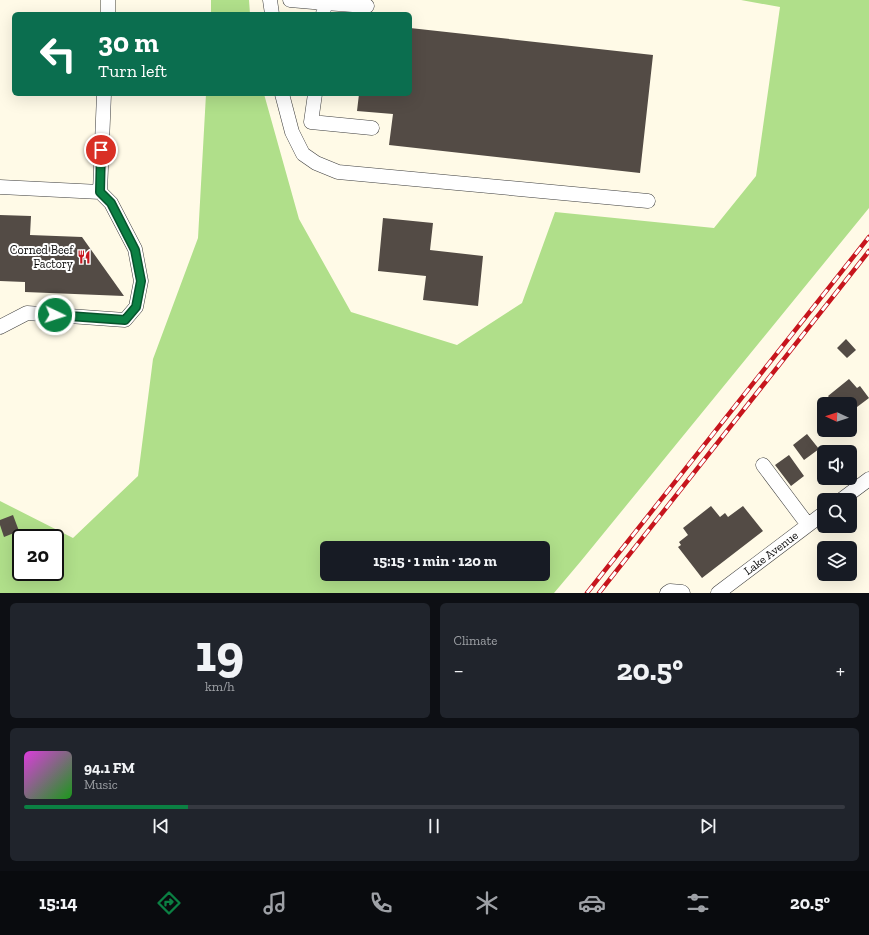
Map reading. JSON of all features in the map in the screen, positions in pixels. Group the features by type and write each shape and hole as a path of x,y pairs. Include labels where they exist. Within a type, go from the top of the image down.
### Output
{"street":[{"path":"108,0 108,12"},
{"path":"270,0 272,12"},
{"path":"290,0 324,8 367,6"},
{"path":"100,192 104,96"},
{"path":"283,96 292,132 303,154 316,163 338,172 648,201"},
{"path":"315,96 312,122 372,128"},
{"path":"0,187 100,192 111,203 135,250 141,281 136,307 125,320 27,313 0,327"},
{"path":"762,465 808,526"},
{"path":"850,493 869,479"},
{"name":"Lake Avenue","path":"718,593 817,519"},
{"path":"667,593 670,591 683,593"}],"green space":[{"path":"211,0 249,0 250,12 211,12"},
{"path":"741,0 869,0 869,208 554,593 0,593 0,501 55,529 12,529 12,581 64,581 64,533 73,538 138,476 153,359 198,238 206,96 265,96 299,219 351,312 457,345 522,303 555,212 714,228 756,176 780,7"}],"building":[{"path":"412,28 653,55 640,173 389,145 393,114 357,111 359,96 412,96"},
{"path":"0,215 31,216 30,235 82,237 124,296 25,292 25,282 0,281"},
{"path":"383,218 433,223 430,250 483,256 478,306 423,300 426,276 378,271"},
{"path":"846,339 856,350 847,358 837,348"},
{"path":"849,379 857,388 860,386 869,398 857,407 857,397 828,396"},
{"path":"807,434 817,446 817,450 804,460 793,445"},
{"path":"789,455 804,476 791,486 775,465"},
{"path":"711,506 720,517 725,513 728,517 743,506 763,531 702,578 678,547 681,545 679,542 688,535 683,528"},
{"path":"13,515 18,529 12,529 12,534 4,537 0,520"}],"railway":[{"path":"587,593 869,237"},
{"path":"599,593 869,251"}],"place":[{"name":"Corned Beef Factory","path":"84,257"}],"route":[{"path":"55,315 125,320 136,307 141,281 135,250 111,203 100,192 101,150"}]}
